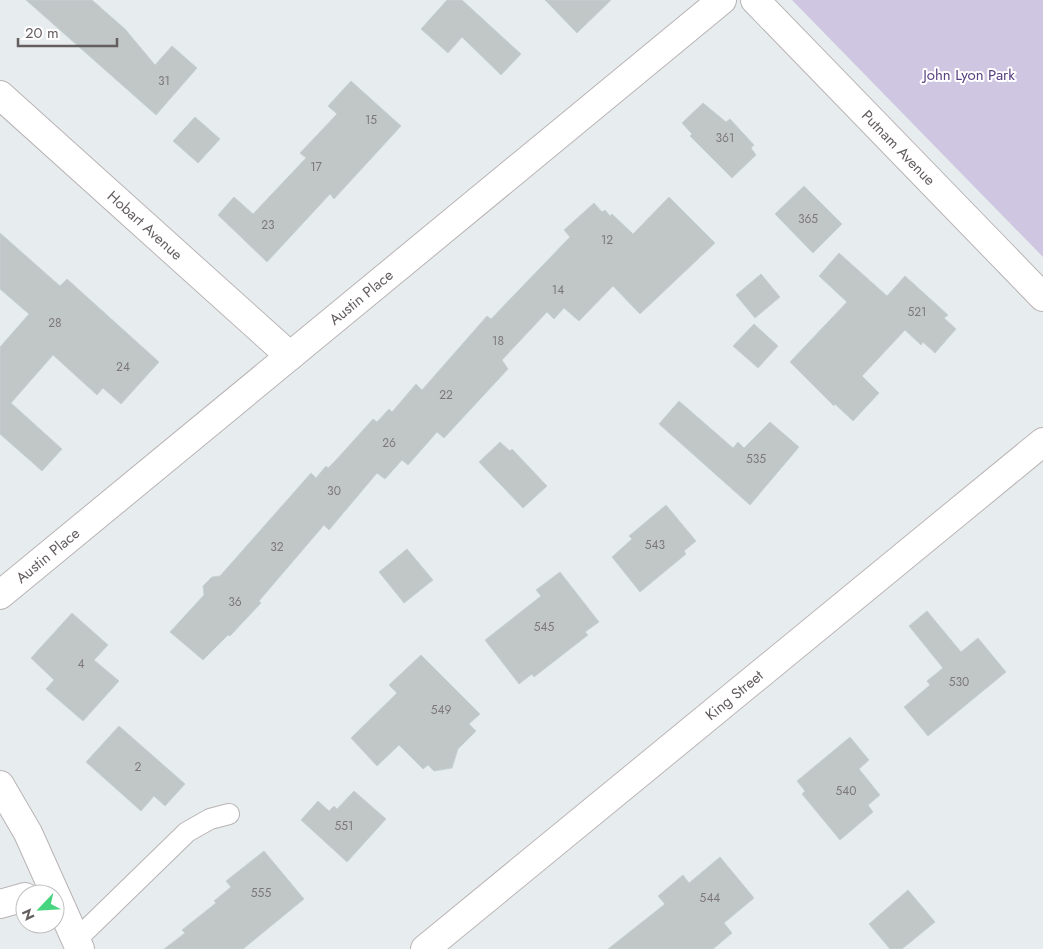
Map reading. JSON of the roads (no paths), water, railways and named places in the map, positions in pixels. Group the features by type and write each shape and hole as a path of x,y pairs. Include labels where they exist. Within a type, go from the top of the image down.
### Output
{"street":[{"name":"Austin Place","path":"0,595 722,0"},
{"name":"Putnam Avenue","path":"755,0 1043,297"},
{"name":"Hobart Avenue","path":"0,95 290,356"},
{"name":"King Street","path":"425,949 1043,442"},
{"path":"0,785 28,833 47,884"},
{"path":"0,904 15,900"},
{"path":"65,920 78,944"}],"lane":[{"path":"78,944 187,832 210,819 229,814"}],"park label":[{"name":"John Lyon Park","path":"969,75"}]}
